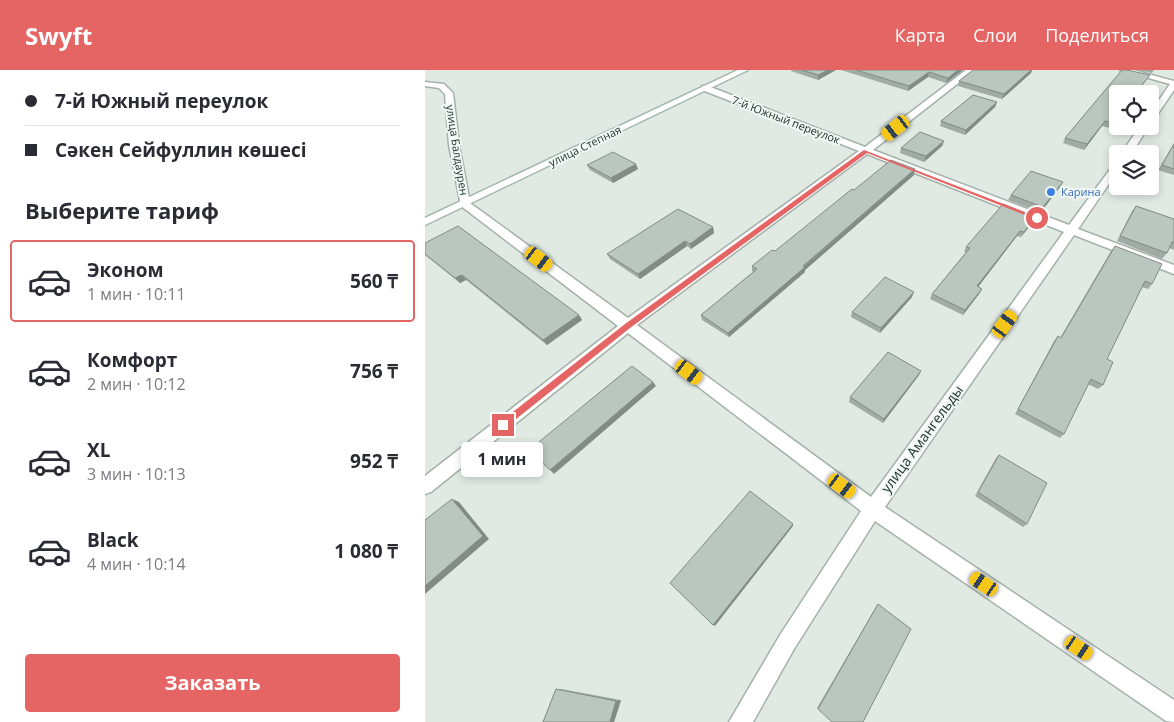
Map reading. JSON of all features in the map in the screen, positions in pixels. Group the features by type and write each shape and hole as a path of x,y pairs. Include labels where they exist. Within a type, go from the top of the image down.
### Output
{"street":[{"name":"улица Степная","path":"425,222 744,70"},
{"path":"425,486 627,326 866,151 971,70"},
{"path":"1124,70 1174,84 1159,106"},
{"name":"улица Балдаурен","path":"425,84 441,86 449,93 454,145 465,204"},
{"name":"7-й Южный переулок","path":"705,88 1174,270"},
{"name":"улица Амангельды","path":"741,722 787,642 873,508 1109,178"},
{"path":"465,204 873,508 1174,713"}],"building":[{"path":"802,70 828,70 818,75"},
{"path":"856,70 958,70 948,78 929,72 909,86"},
{"path":"973,70 1031,70 1004,94 959,81"},
{"path":"1122,70 1150,75 1142,85 1109,85"},
{"path":"1109,86 1109,122 1105,121 1087,144 1065,138"},
{"path":"973,95 997,102 966,130 941,121"},
{"path":"920,132 944,141 926,156 901,148"},
{"path":"1174,144 1174,169 1162,165"},
{"path":"613,152 636,164 611,178 587,165"},
{"path":"891,160 915,169 728,333 701,315 757,269 752,266 772,250 775,251"},
{"path":"1031,171 1063,182 1043,207 1011,195"},
{"path":"1003,204 1036,217 1024,232 1020,231 977,286 982,289 965,310 932,294 970,248 966,247"},
{"path":"1136,206 1174,219 1174,243 1172,242 1167,253 1120,236"},
{"path":"678,209 713,227 690,244 685,241 638,274 607,254"},
{"path":"458,226 579,315 543,340 462,275 455,278 425,254 425,243"},
{"path":"1115,246 1162,264 1152,284 1145,281 1107,359 1113,362 1103,385 1091,379 1064,434 1018,409 1058,336 1061,338"},
{"path":"885,277 914,292 881,328 852,312"},
{"path":"888,352 921,371 884,419 850,397"},
{"path":"632,366 653,382 550,470 529,450"},
{"path":"999,455 1047,483 1027,524 978,492"},
{"path":"750,491 793,524 713,625 670,583"},
{"path":"452,499 483,536 425,586 425,520"},
{"path":"878,604 911,629 863,722 832,722 818,709"},
{"path":"556,689 616,701 610,722 543,722"}],"place":[{"name":"Карина","path":"1051,192"}],"route":[{"path":"503,425 627,326 866,151 1037,218"}]}
